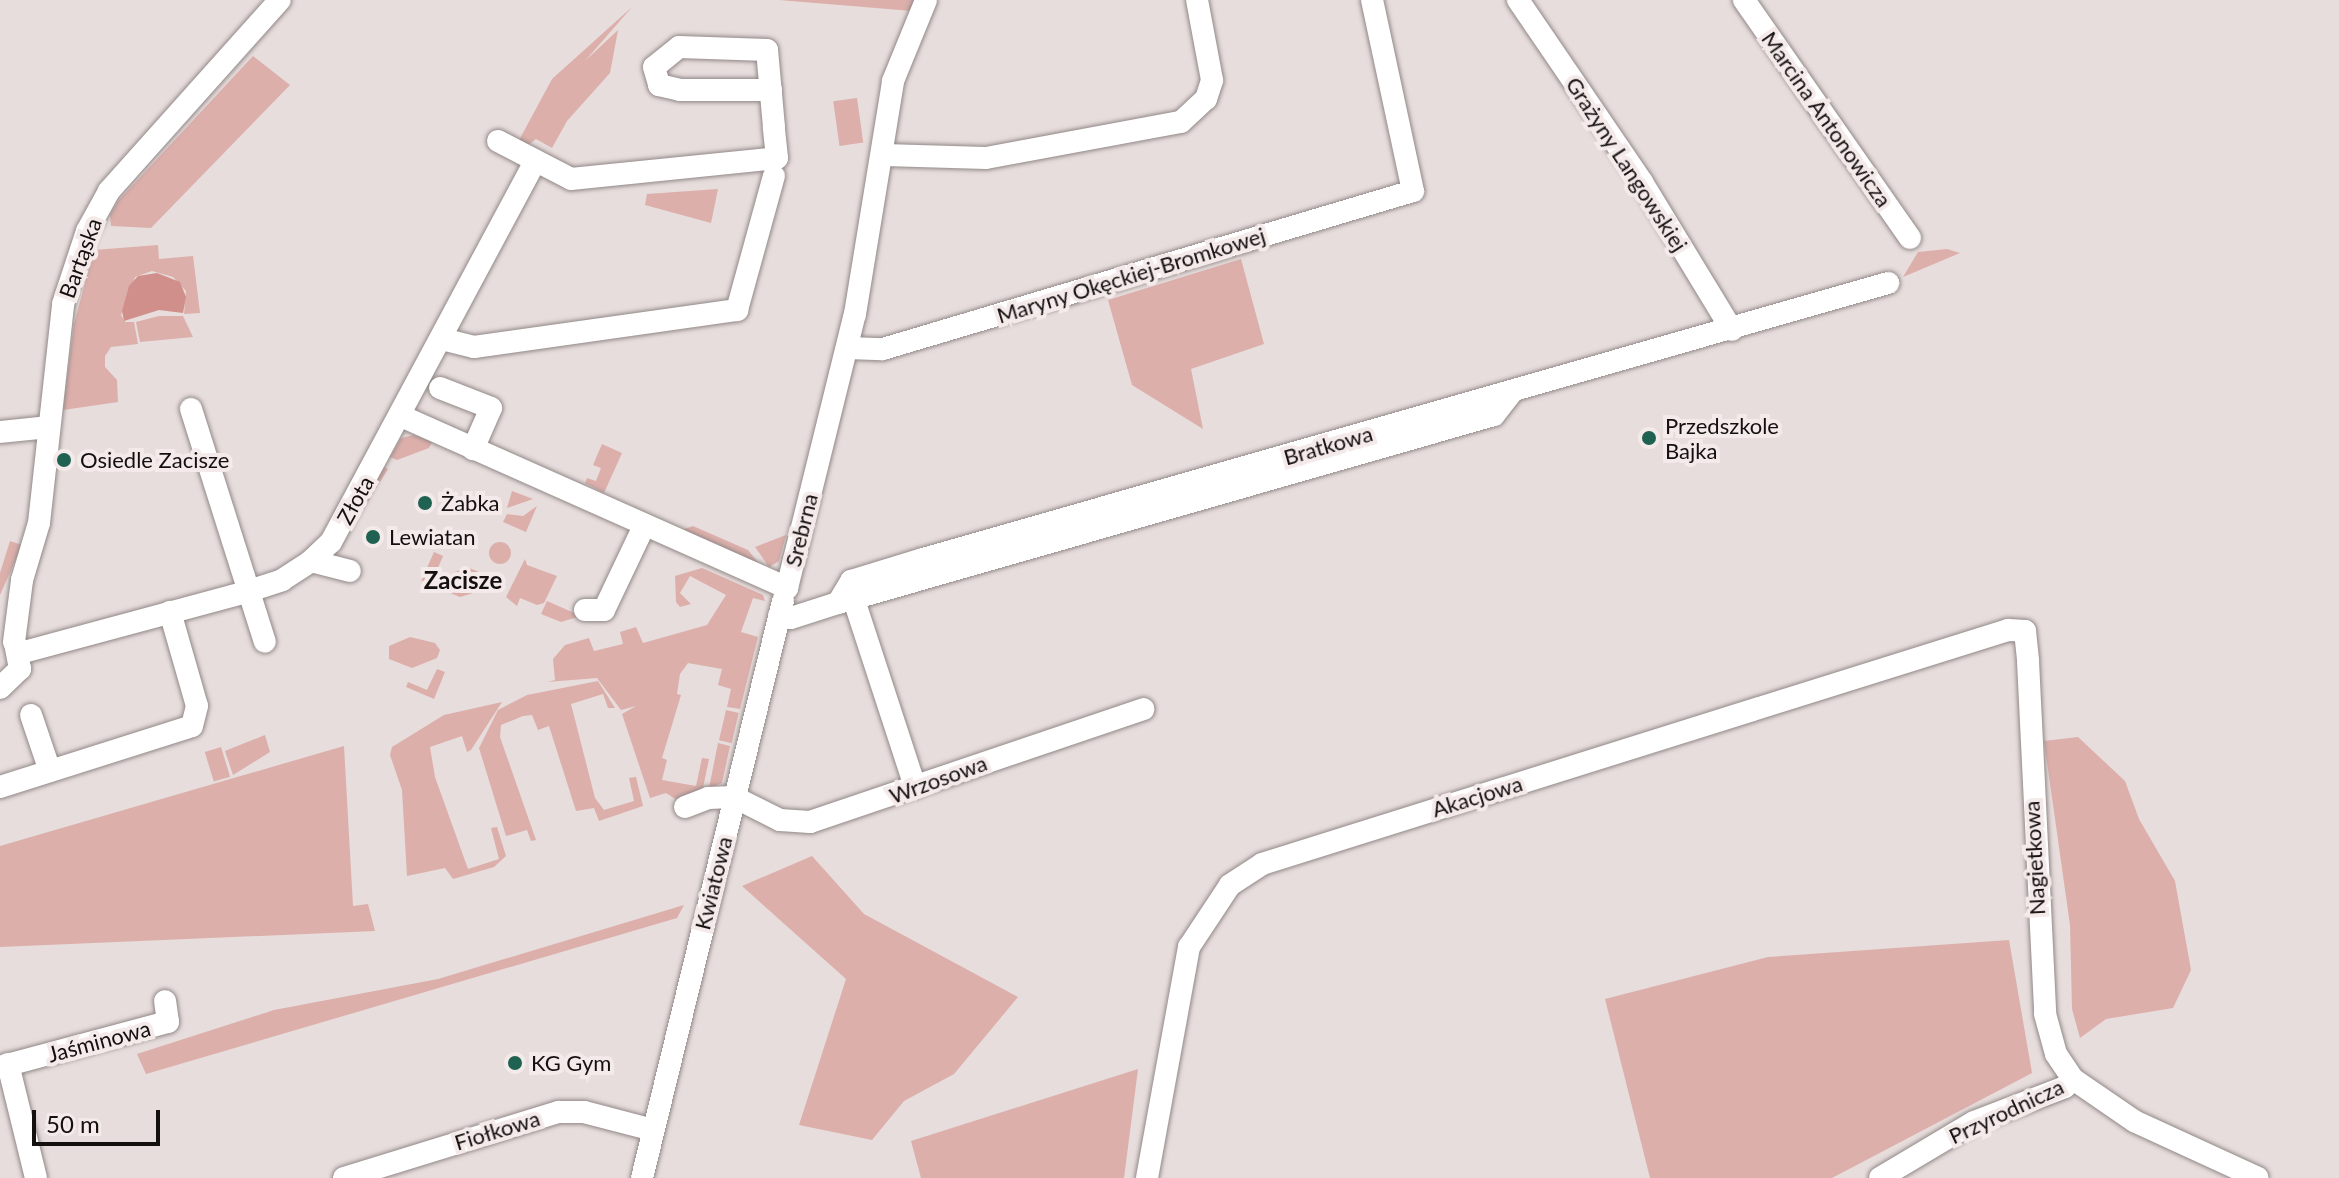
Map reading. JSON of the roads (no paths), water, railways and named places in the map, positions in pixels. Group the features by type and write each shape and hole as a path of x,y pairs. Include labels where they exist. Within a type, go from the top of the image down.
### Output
{"street":[{"name":"Bartąska","path":"0,688 18,675 11,643 22,580 39,523 63,304 96,211 280,0"},
{"name":"Srebrna","path":"401,416 787,588 847,348 884,155 893,81 926,0"},
{"path":"884,155 986,158 1167,126 1192,115 1211,88 1197,0"},
{"name":"Maryny Okęckiej-Bromkowej","path":"847,348 883,349 1413,191 1372,0"},
{"name":"Grażyny Langowskiej","path":"1518,0 1642,182 1732,330"},
{"name":"Marcina Antonowicza","path":"1744,0 1910,238"},
{"path":"498,141 571,179 777,158 771,90 767,50 679,47 654,67 659,85 680,90 771,90"},
{"name":"Złota","path":"11,643 170,612 249,591 282,580 311,561 331,542 535,162"},
{"path":"442,339 474,347 737,310 774,176"},
{"path":"779,616 791,618 1494,415 1511,393 1888,283"},
{"path":"440,388 491,408 473,449"},
{"path":"191,409 265,642"},
{"path":"0,432 48,427"},
{"path":"585,610 604,610 644,526"},
{"path":"311,561 350,571"},
{"name":"Bartąska","path":"0,607 22,580"},
{"name":"Kwiatowa","path":"642,1178 787,588"},
{"path":"846,602 915,787"},
{"path":"0,787 192,726 197,706 170,612"},
{"name":"Akacjowa","path":"1150,1177 1189,947 1230,885 1262,864 2008,630 2025,631"},
{"name":"Nagietkowa","path":"2025,631 2040,964 2056,1054 2073,1079"},
{"name":"Wrzosowa","path":"734,797 780,820 810,822 1143,709"},
{"path":"31,715 50,771"},
{"path":"685,807 708,798 734,797"},
{"name":"Jaśminowa","path":"36,1178 4,1066 168,1022 165,1001"},
{"name":"Przyrodnicza","path":"1880,1178 1974,1122 2065,1087 2073,1079 2134,1121 2258,1178"},
{"name":"Fiołkowa","path":"344,1178 569,1111 653,1130"}],"place":[{"name":"Przedszkole Bajka","path":"1649,438"},
{"name":"Osiedle Zacisze","path":"64,460"},
{"name":"Żabka","path":"425,503"},
{"name":"Lewiatan","path":"373,537"},
{"name":"KG Gym","path":"515,1063"}],"district":[{"name":"Zacisze","path":"463,580"}]}
